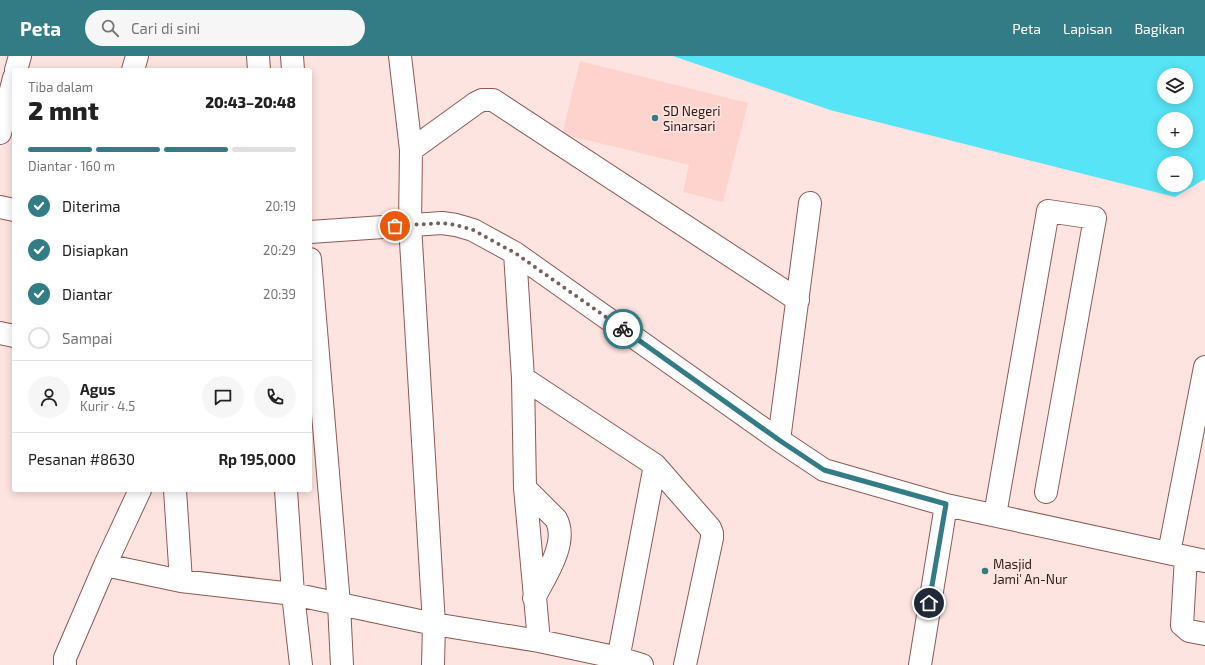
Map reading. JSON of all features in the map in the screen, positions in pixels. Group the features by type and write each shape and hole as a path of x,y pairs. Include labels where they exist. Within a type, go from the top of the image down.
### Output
{"street":[{"path":"17,68 20,56"},
{"path":"134,68 137,56"},
{"path":"143,56 144,68"},
{"path":"258,56 259,68"},
{"path":"292,56 293,68"},
{"path":"397,57 411,150 410,225 434,624 433,665"},
{"path":"0,133 12,86"},
{"path":"411,150 476,103 482,100 492,100 798,300"},
{"path":"779,440 810,203"},
{"path":"0,207 12,210"},
{"path":"995,515 1048,211 1094,218 1046,492"},
{"path":"312,232 442,223 473,230 515,253 779,440 824,470 946,504 1187,557"},
{"path":"515,253 523,378 525,488 539,641"},
{"path":"312,283 339,604 342,665"},
{"path":"0,333 12,336"},
{"path":"1205,367 1182,625 1189,631 1205,634"},
{"path":"523,378 655,465 706,522 712,533 685,665"},
{"path":"618,662 655,465"},
{"path":"525,488 556,519 559,524 560,531 556,555 534,598"},
{"path":"65,665 66,658 105,565 139,492"},
{"path":"175,492 181,581"},
{"path":"286,492 301,665"},
{"path":"920,665 946,504"},
{"path":"105,565 181,581 294,594 434,624 539,641 618,662 642,665"}],"shaded area":[{"name":"SD Negeri Sinarsari","path":"580,61 748,103 723,202 683,192 689,165 562,134"}],"water":[{"path":"673,56 1205,56 1205,179 1193,186 1193,156 1157,156 1157,192 1183,192 1175,197 830,110"}],"way so far":[{"path":"395,226 442,223 473,230 515,253 623,329"}],"place":[{"name":"SD Negeri Sinarsari","path":"655,118"},
{"name":"Masjid Jami' An-Nur","path":"985,571"}],"route":[{"path":"623,329 779,440 824,470 946,504 929,603"}]}
